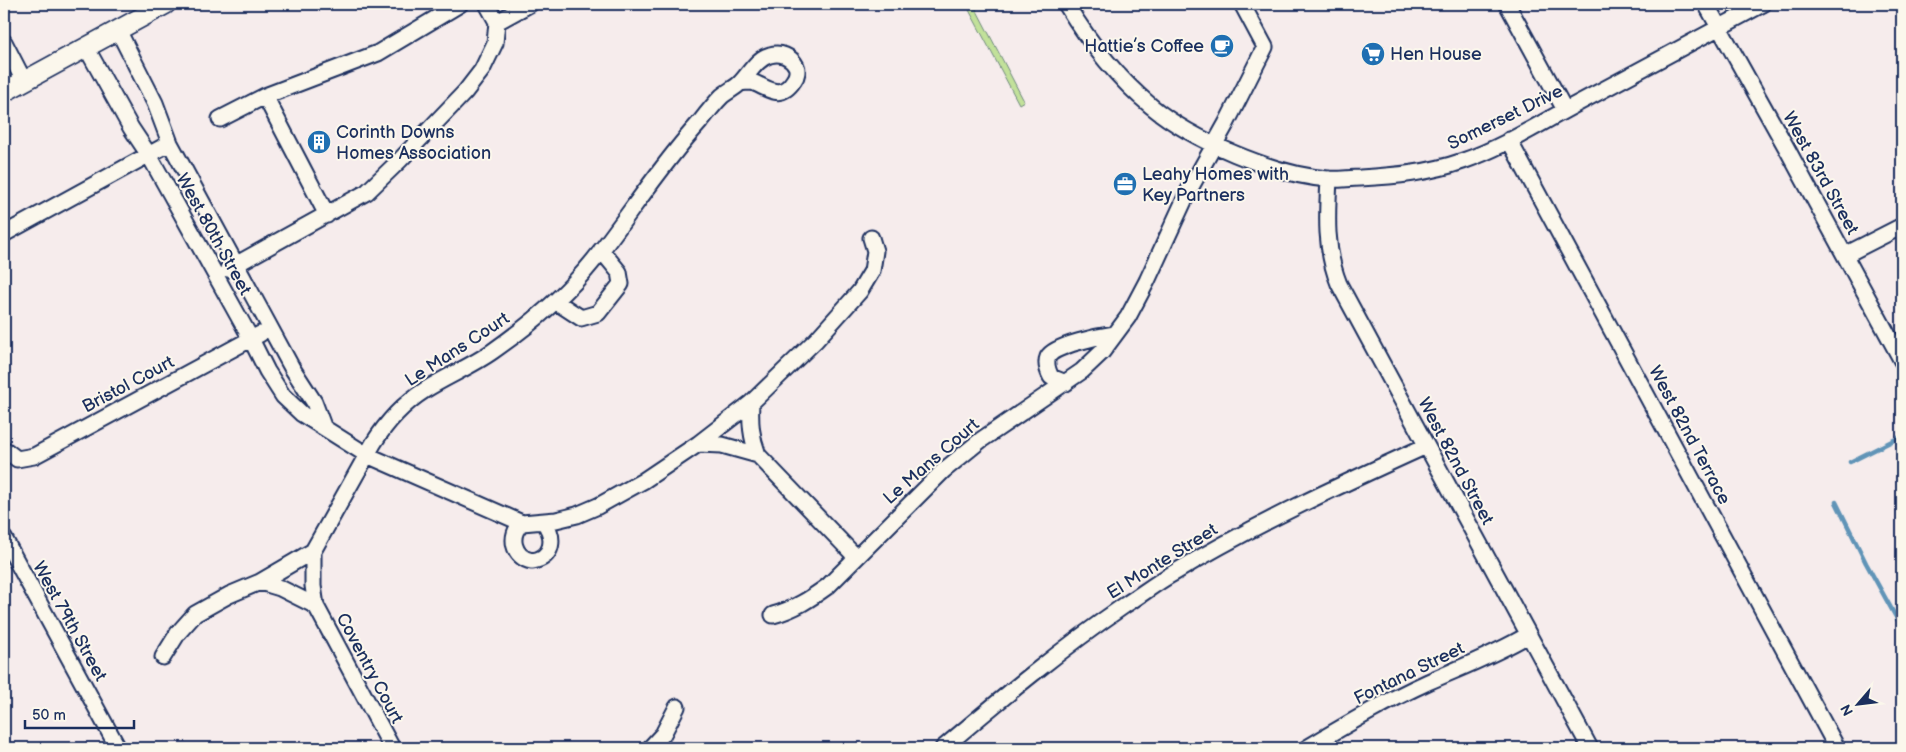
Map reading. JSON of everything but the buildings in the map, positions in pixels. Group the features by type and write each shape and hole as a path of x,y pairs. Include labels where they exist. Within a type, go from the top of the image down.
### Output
{"main road":[{"path":"4,92 166,4"}],"street":[{"path":"220,119 265,96 378,53 460,4"},
{"path":"216,275 367,192 465,92 482,70 495,43 497,22 487,4"},
{"path":"497,22 530,4"},
{"name":"Somerset Drive","path":"1066,4 1105,61 1126,83 1162,114 1215,144 1250,160 1297,175 1329,180 1394,176 1430,170 1463,161 1509,140 1763,4"},
{"name":"Le Mans Court","path":"773,615 791,610 807,602 828,586 943,471 981,440 1066,383 1102,352 1128,317 1188,192 1215,144 1264,47 1242,4"},
{"path":"1507,4 1565,110"},
{"name":"West 83rd Street","path":"1706,4 1902,361"},
{"name":"West 80th Street","path":"118,30 155,103 170,142 270,329 314,402 323,426"},
{"path":"4,42 24,81"},
{"name":"West 80th Street","path":"86,47 131,128 149,155 268,371 284,396 302,414 367,455"},
{"name":"Le Mans Court","path":"367,455 381,431 400,409 424,391 492,352 526,327 555,301 601,250 683,140 722,96 740,83"},
{"path":"265,96 328,215"},
{"name":"West 82nd Terrace","path":"1509,140 1838,748"},
{"path":"4,234 170,142"},
{"name":"West 82nd Street","path":"1329,180 1328,228 1330,252 1334,272 1339,284 1590,748"},
{"path":"1845,255 1902,226"},
{"path":"367,455 522,522 544,522 577,515 598,506 643,481 698,444 751,403 816,340 860,291 872,271 875,252 871,238"},
{"path":"555,301 581,318 598,313 621,284 619,272 601,250"},
{"name":"Bristol Court","path":"4,449 17,459 34,456 270,329"},
{"path":"1066,383 1051,377 1047,368 1047,358 1054,350 1098,336 1115,334"},
{"path":"751,403 750,423 752,440 758,455 856,556"},
{"path":"698,444 722,445 758,455"},
{"name":"El Monte Street","path":"943,748 1064,648 1170,574 1240,535 1334,488 1426,446"},
{"name":"Coventry Court","path":"367,455 313,551 313,586 316,606 392,748"},
{"path":"522,522 514,533 513,541 516,551 522,558 532,562 547,555 551,547 551,535 544,522"},
{"name":"West 79th Street","path":"4,538 118,748"},
{"path":"163,657 178,633 195,614 229,595 260,582 313,551"},
{"name":"Coventry Court","path":"260,582 280,588 316,606"},
{"name":"Fontana Street","path":"1307,748 1356,719 1427,683 1500,651 1528,635"},
{"path":"650,748 664,734 677,707"}],"green space":[{"path":"975,7 1024,101 1019,104 969,10"}],"waterway":[{"path":"1850,462 1902,436"},
{"path":"1836,502 1866,563 1902,628"}],"place":[{"name":"Hattie’s Coffee","path":"1222,46"},
{"name":"Hen House","path":"1373,54"},
{"name":"Corinth Downs Homes Association","path":"319,142"},
{"name":"Leahy Homes with Key Partners","path":"1125,184"}]}
